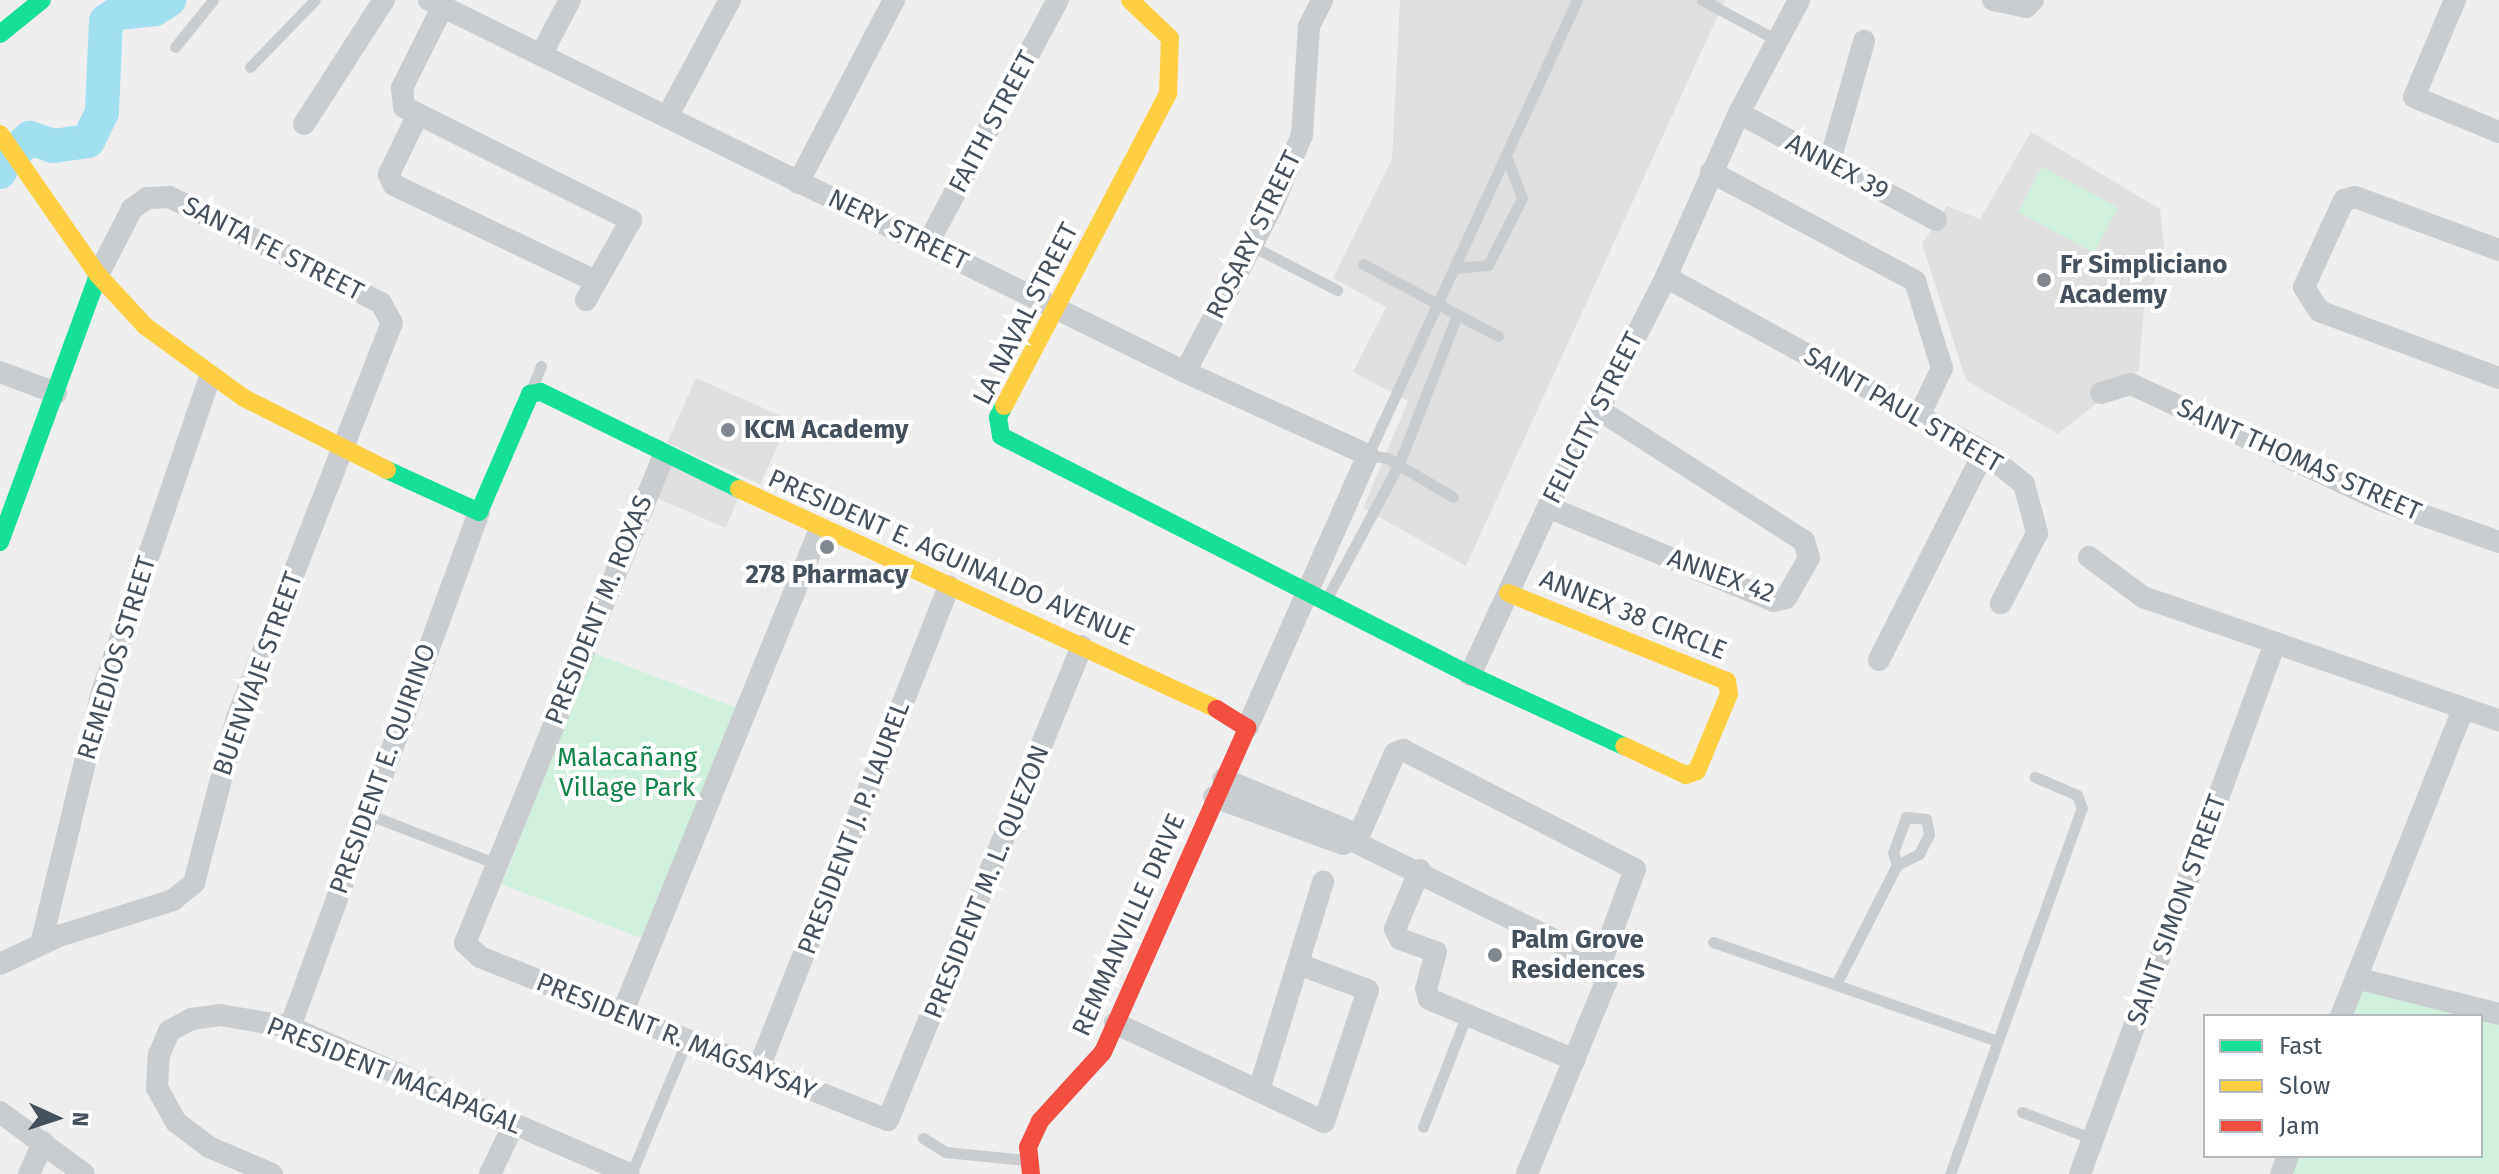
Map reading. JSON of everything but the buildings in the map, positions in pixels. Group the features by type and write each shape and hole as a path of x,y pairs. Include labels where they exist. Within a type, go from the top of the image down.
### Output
{"main road":[{"path":"0,34 42,0"},
{"name":"LA NAVAL STREET","path":"1130,0 1170,38 1168,94 998,417 1001,436 1317,596"},
{"path":"4,140 98,275 145,326 210,377 342,449 479,512 530,394"},
{"path":"0,542 98,275"},
{"name":"PRESIDENT E. AGUINALDO AVENUE","path":"530,394 541,392 820,529 1243,721 1247,728"},
{"name":"ANNEX 38 CIRCLE","path":"1470,675 1686,775 1697,771 1729,694 1727,681 1508,593"},
{"path":"1317,596 1470,675"},
{"name":"REMMANVILLE DRIVE","path":"1029,1167 1040,1121 1090,1070 1115,1023 1247,728"}],"street":[{"path":"304,124 384,0"},
{"path":"541,55 570,0"},
{"path":"667,117 730,0"},
{"path":"798,183 894,0"},
{"name":"FAITH STREET","path":"928,243 1058,0"},
{"name":"ROSARY STREET","path":"1185,372 1252,246 1302,135 1309,26 1322,0"},
{"name":"FELICITY STREET","path":"1470,675 1548,507 1666,277 1739,113 1799,0"},
{"path":"1993,0 2026,7 2033,0"},
{"path":"2455,0 2414,97 2499,132"},
{"path":"418,114 389,174 394,185 591,291 631,220 404,107 402,88 436,3"},
{"name":"NERY STREET","path":"436,3 1185,372 1368,455"},
{"path":"1829,164 1864,41"},
{"name":"ANNEX 39","path":"1739,113 1936,220"},
{"path":"1711,172 1915,281 1942,368 1920,414"},
{"name":"SANTA FE STREET","path":"98,275 132,209 147,198 169,197 381,303 392,323 387,346 342,449"},
{"path":"2499,250 2355,197 2344,200 2304,287 2319,311 2499,378"},
{"name":"SAINT PAUL STREET","path":"1666,277 1920,414 1984,452 2024,484 2036,519 2037,533 2001,603"},
{"path":"0,372 56,393"},
{"name":"REMEDIOS STREET","path":"41,944 102,692 210,377"},
{"name":"SAINT THOMAS STREET","path":"2101,393 2131,384 2380,500 2499,542"},
{"name":"ANNEX 42","path":"1548,507 1774,601 1786,598 1809,558 1804,541 1599,410"},
{"name":"BUENVIAJE STREET","path":"0,964 41,944 173,900 194,883 237,718 342,449"},
{"path":"1879,660 1984,452"},
{"name":"PRESIDENT M. ROXAS","path":"465,943 664,455"},
{"path":"1247,728 1317,596 1368,455"},
{"name":"PRESIDENT E. QUIRINO","path":"290,1027 365,813 479,512"},
{"path":"622,1014 820,529"},
{"path":"2089,557 2143,597 2274,646 2499,720"},
{"name":"PRESIDENT J. P. LAUREL","path":"758,1070 949,586"},
{"name":"PRESIDENT M. L. QUEZON","path":"892,1118 1082,646"},
{"name":"SAINT SIMON STREET","path":"2080,1174 2274,646"},
{"path":"2342,1014 2463,709"},
{"path":"1354,841 1395,753 1403,750 1635,869 1601,963 1606,982 1527,1174"},
{"path":"1218,788 1296,819 1343,844 1354,841 1420,870 1601,963"},
{"path":"1420,870 1396,934 1436,952 1426,989 1429,999 1575,1060"},
{"path":"1259,1090 1323,882"},
{"name":"PRESIDENT R. MAGSAYSAY","path":"465,943 480,957 883,1121 892,1118"},
{"path":"1115,1023 1324,1122 1368,990 1298,964"},
{"path":"2356,978 2499,1014"},
{"name":"PRESIDENT MACAPAGAL","path":"272,1174 209,1147 176,1122 157,1088 159,1055 169,1031 192,1019 220,1015 290,1027 630,1174"},
{"path":"0,1112 84,1174"},
{"path":"490,1174 514,1124"},
{"path":"29,1174 43,1142"}],"lane":[{"path":"175,47 213,0"},
{"path":"250,67 315,0"},
{"path":"1453,497 1399,464 1368,455 1577,0"},
{"path":"1702,0 1777,40"},
{"path":"1455,268 1488,265 1522,198 1506,156"},
{"path":"1252,246 1337,290"},
{"path":"1363,264 1456,318 1498,336"},
{"path":"1317,596 1399,464 1456,318"},
{"path":"530,394 541,366"},
{"path":"1950,1174 2082,808 2077,795 2035,777"},
{"path":"365,813 497,864"},
{"path":"1837,982 1897,865"},
{"path":"1713,942 1837,982 1997,1041"},
{"path":"1423,1127 1467,1014"},
{"path":"630,1174 687,1040"},
{"path":"2022,1112 2093,1139"},
{"path":"923,1138 945,1152 1029,1167"}],"shaded area":[{"path":"1400,0 1725,0 1466,566 1363,508 1408,401 1353,372 1386,307 1333,278 1392,159"},
{"name":"Fr Simpliciano Academy","path":"2031,132 2160,209 2165,254 2144,306 2139,370 2058,434 1966,380 1922,244 1947,206 1980,219"},
{"name":"KCM Academy","path":"696,378 789,419 760,484 667,443"},
{"name":"KCM Academy","path":"663,463 739,495 726,528 649,495"}],"green space":[{"path":"2042,167 2118,207 2094,252 2018,212"},
{"name":"Malacañang Village Park","path":"591,652 739,709 649,941 502,884"},
{"path":"2360,989 2461,1014 2351,1014"},
{"path":"2483,1020 2499,1024 2499,1174 2292,1174 2298,1158 2483,1158"}],"waterway":[{"path":"0,172 3,163 30,138 53,146 88,141 102,112 106,21 118,13 155,9 169,0"}],"traffic: fast":[{"path":"0,34 42,0"},
{"path":"0,542 98,275"},
{"path":"387,470 479,512 530,394 541,392 739,489"},
{"path":"1004,406 998,417 1001,436 1470,675 1624,746"}],"traffic: slow":[{"path":"1004,406 1168,94 1170,38 1130,0"},
{"path":"0,134 98,275 145,326 244,398 387,470"},
{"path":"739,489 1217,709"},
{"path":"1508,593 1727,681 1729,694 1697,771 1686,775 1624,746"}],"traffic: jam":[{"path":"1031,1174 1028,1147 1040,1121 1103,1052 1247,728 1217,709"}],"place":[{"name":"Fr Simpliciano Academy","path":"2044,280"},
{"name":"KCM Academy","path":"728,430"},
{"name":"278 Pharmacy","path":"827,547"},
{"name":"Palm Grove Residences","path":"1495,955"}]}
